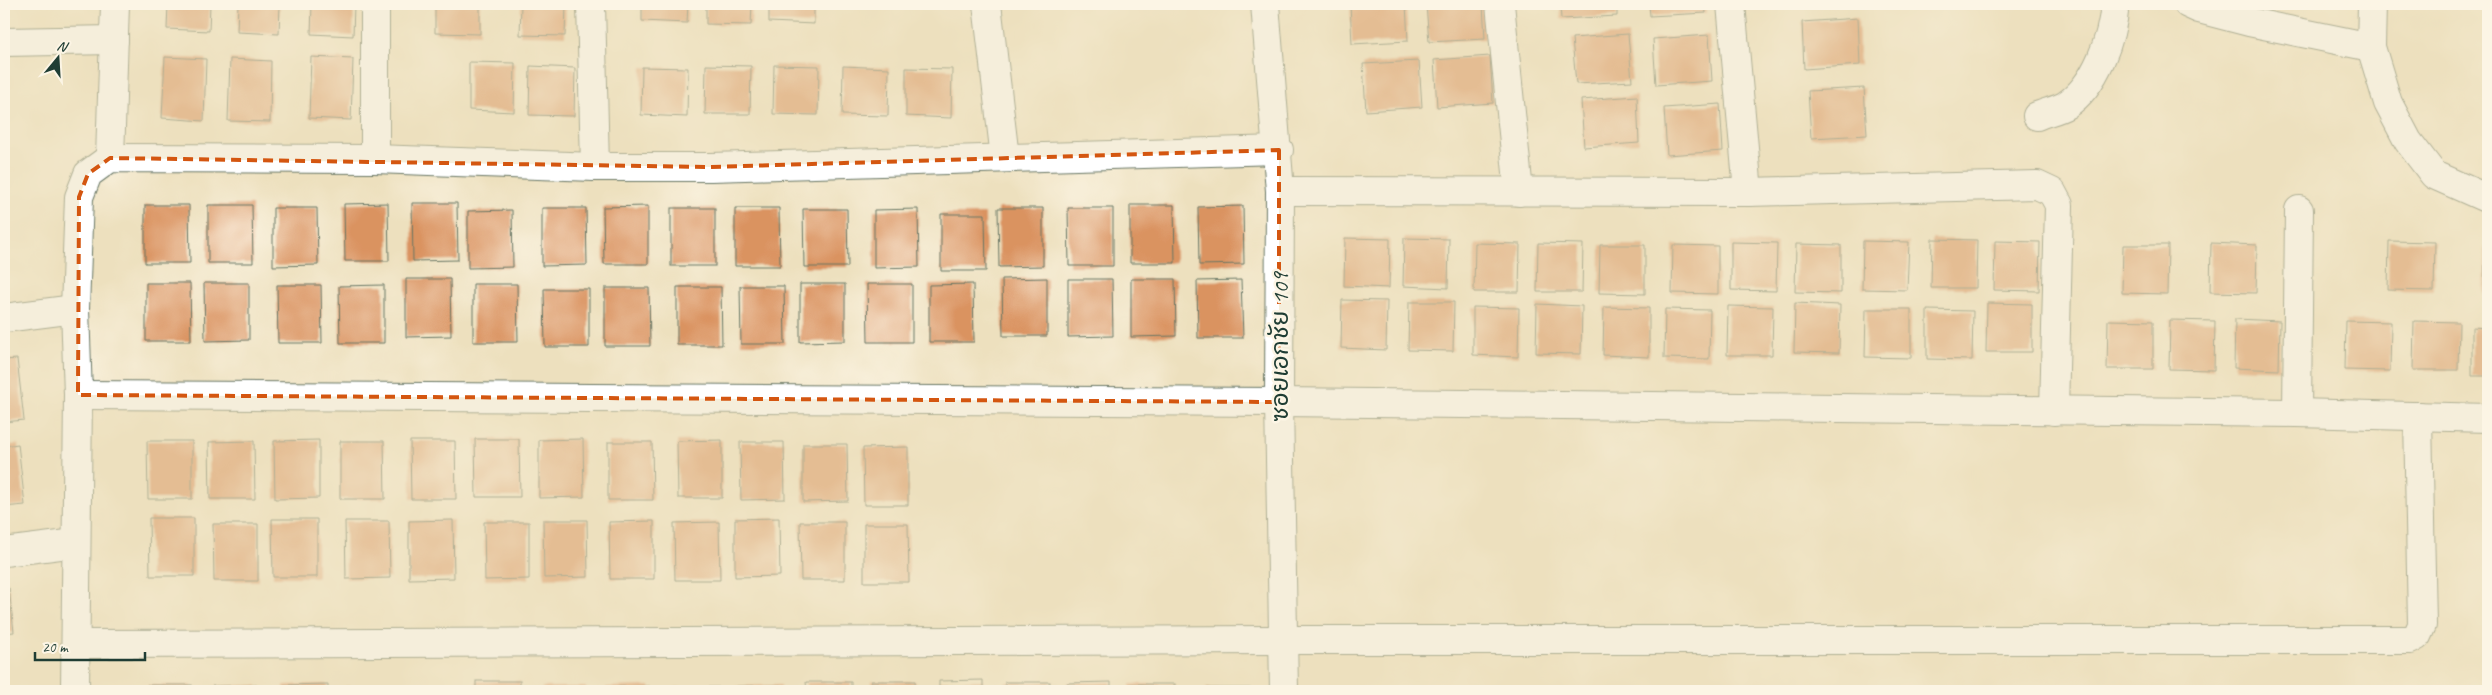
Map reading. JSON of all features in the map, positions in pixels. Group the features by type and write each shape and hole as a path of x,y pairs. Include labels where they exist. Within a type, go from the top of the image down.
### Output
{"street":[{"path":"110,158 115,4"},
{"path":"375,4 375,159"},
{"path":"591,4 595,167"},
{"path":"987,4 1005,158"},
{"name":"ซอยเอกชัย 109","path":"1265,4 1279,150 1279,402 1284,691"},
{"path":"1500,4 1519,192"},
{"path":"1731,4 1748,192"},
{"path":"2037,116 2065,106 2086,88 2113,24 2115,4"},
{"path":"2188,4 2199,9 2249,22 2371,47"},
{"path":"2372,4 2371,47 2388,103 2408,141 2434,175 2488,199"},
{"path":"4,42 114,40"},
{"path":"75,691 78,395 76,309 79,197 88,174 110,158 375,159 595,167 711,167 1279,150"},
{"path":"1280,191 1748,192 2037,185 2052,192 2059,205 2054,411"},
{"path":"2297,414 2299,210"},
{"path":"4,318 76,309"},
{"path":"78,395 1279,402 2488,418"},
{"path":"76,644 1283,640 2410,640 2417,636 2422,625 2418,416"},
{"path":"4,552 76,543"}],"highlighted area":[{"path":"1279,150 1279,402 78,395 79,197 88,174 110,158 711,167"}],"building":[{"path":"168,4 210,4 209,31 167,29"},
{"path":"238,4 280,4 279,34 237,32"},
{"path":"312,4 354,4 353,36 311,34"},
{"path":"435,4 480,4 480,34 435,33"},
{"path":"521,4 566,4 565,36 520,35"},
{"path":"642,4 688,4 687,23 642,21"},
{"path":"706,4 752,4 751,25 706,24"},
{"path":"769,4 814,4 814,24 769,22"},
{"path":"1350,4 1406,4 1408,41 1352,44"},
{"path":"1426,4 1483,4 1485,39 1429,42"},
{"path":"1560,4 1617,4 1617,16 1561,19"},
{"path":"1649,4 1705,4 1706,13 1650,16"},
{"path":"1858,18 1860,65 1804,69 1802,22"},
{"path":"1628,34 1632,81 1576,84 1572,38"},
{"path":"1709,35 1712,81 1656,85 1653,39"},
{"path":"1490,56 1493,103 1437,107 1434,60"},
{"path":"165,57 206,59 204,121 162,118"},
{"path":"311,57 353,59 351,120 309,118"},
{"path":"230,59 271,61 270,122 228,121"},
{"path":"1419,61 1422,107 1366,111 1363,64"},
{"path":"469,62 515,63 514,112 469,110"},
{"path":"706,65 751,66 750,114 705,114"},
{"path":"774,65 819,66 818,115 773,114"},
{"path":"530,66 575,68 574,116 529,115"},
{"path":"843,66 889,68 888,116 842,115"},
{"path":"642,67 688,68 687,117 641,115"},
{"path":"906,68 952,69 951,118 906,116"},
{"path":"1864,88 1867,135 1811,138 1808,91"},
{"path":"1637,96 1639,143 1584,147 1581,100"},
{"path":"1720,104 1723,151 1667,155 1664,108"},
{"path":"388,203 389,261 345,261 344,204"},
{"path":"412,203 457,203 458,260 413,261"},
{"path":"145,205 189,205 190,263 145,263"},
{"path":"208,205 252,205 253,263 208,263"},
{"path":"1130,205 1174,205 1175,263 1130,263"},
{"path":"648,206 648,264 604,264 603,207"},
{"path":"1243,206 1244,264 1199,265 1198,207"},
{"path":"273,208 317,208 318,265 273,266"},
{"path":"542,208 586,208 587,265 542,266"},
{"path":"671,208 715,208 715,266 671,266"},
{"path":"735,208 779,208 780,266 735,266"},
{"path":"998,208 1043,208 1043,266 999,267"},
{"path":"1068,208 1113,208 1113,266 1069,266"},
{"path":"803,209 847,209 848,267 804,267"},
{"path":"918,209 919,267 874,268 874,210"},
{"path":"512,210 513,267 468,268 468,211"},
{"path":"941,214 985,214 986,271 941,271"},
{"path":"1345,238 1390,239 1389,288 1344,286"},
{"path":"1404,238 1449,239 1448,288 1403,286"},
{"path":"1932,239 1977,240 1976,288 1931,288"},
{"path":"1863,241 1909,242 1907,290 1862,289"},
{"path":"1995,241 2040,242 2039,291 1994,290"},
{"path":"2389,241 2435,242 2434,291 2388,290"},
{"path":"1731,242 1777,243 1776,291 1731,290"},
{"path":"1475,243 1520,244 1519,292 1474,292"},
{"path":"1538,243 1583,244 1582,292 1537,292"},
{"path":"2211,243 2257,245 2256,293 2210,292"},
{"path":"1796,244 1841,245 1841,293 1795,292"},
{"path":"1600,245 1645,245 1645,294 1599,293"},
{"path":"1673,245 1718,246 1718,294 1672,293"},
{"path":"2123,245 2168,245 2167,294 2122,293"},
{"path":"2485,246 2488,246 2488,295 2484,294"},
{"path":"1047,278 1047,336 1003,336 1002,279"},
{"path":"406,279 450,279 451,336 406,337"},
{"path":"1068,279 1112,279 1113,336 1068,337"},
{"path":"1131,279 1175,279 1176,336 1131,337"},
{"path":"1241,280 1243,338 1198,338 1197,281"},
{"path":"146,283 190,283 191,341 146,341"},
{"path":"204,283 249,283 249,340 205,341"},
{"path":"473,284 517,284 518,342 473,342"},
{"path":"800,284 845,284 845,341 800,342"},
{"path":"867,284 912,284 912,342 868,342"},
{"path":"973,284 974,342 929,342 929,285"},
{"path":"277,285 321,285 322,343 278,343"},
{"path":"384,285 384,343 340,343 339,286"},
{"path":"740,286 784,286 785,344 741,344"},
{"path":"677,287 721,287 722,345 677,345"},
{"path":"605,288 649,288 650,346 605,346"},
{"path":"544,289 589,289 589,347 545,347"},
{"path":"1342,300 1387,301 1386,350 1341,348"},
{"path":"1409,302 1454,302 1453,351 1408,350"},
{"path":"1795,303 1840,305 1839,353 1794,352"},
{"path":"1987,303 2032,304 2032,352 1986,352"},
{"path":"1537,304 1582,306 1581,354 1536,353"},
{"path":"1728,306 1773,307 1772,355 1727,355"},
{"path":"1473,307 1519,308 1518,357 1473,355"},
{"path":"1604,307 1649,308 1649,357 1603,355"},
{"path":"1665,309 1710,310 1709,359 1664,358"},
{"path":"1866,309 1911,309 1911,358 1865,357"},
{"path":"1927,310 1973,311 1972,360 1927,359"},
{"path":"2235,319 2280,321 2279,370 2234,368"},
{"path":"2108,320 2153,321 2153,369 2107,369"},
{"path":"2170,320 2215,321 2214,370 2169,369"},
{"path":"2346,321 2391,322 2390,371 2345,370"},
{"path":"2414,321 2459,322 2458,370 2413,370"},
{"path":"2472,327 2488,328 2488,376 2472,376"},
{"path":"17,359 24,420 4,422 4,360"},
{"path":"475,439 519,439 520,497 476,497"},
{"path":"583,439 584,497 539,498 539,440"},
{"path":"319,440 319,498 275,499 274,441"},
{"path":"722,440 722,498 678,498 677,441"},
{"path":"147,441 192,441 192,499 148,499"},
{"path":"254,441 255,499 210,499 209,442"},
{"path":"340,441 384,441 385,499 340,499"},
{"path":"410,441 455,441 456,499 411,499"},
{"path":"608,442 652,442 653,500 608,500"},
{"path":"740,442 784,442 785,499 741,500"},
{"path":"18,444 25,505 4,507 4,446"},
{"path":"803,444 847,444 848,501 803,502"},
{"path":"908,447 908,505 864,505 863,448"},
{"path":"149,518 194,518 194,576 150,576"},
{"path":"779,518 780,576 735,577 735,519"},
{"path":"272,519 317,519 317,577 273,577"},
{"path":"453,520 454,578 409,579 409,521"},
{"path":"543,520 587,520 588,577 544,578"},
{"path":"345,521 389,521 390,578 346,579"},
{"path":"654,521 654,579 610,579 609,522"},
{"path":"484,522 529,522 529,579 485,580"},
{"path":"719,522 720,580 675,580 674,523"},
{"path":"800,522 845,522 845,580 801,580"},
{"path":"213,524 258,524 258,581 214,581"},
{"path":"864,524 908,524 909,582 864,582"},
{"path":"9,588 14,632 4,633 4,589"},
{"path":"983,680 983,691 939,691 939,681"},
{"path":"476,681 520,681 520,691 476,691"},
{"path":"871,681 915,681 916,691 871,691"},
{"path":"806,682 851,682 851,691 807,691"},
{"path":"1005,682 1050,682 1050,691 1005,691"},
{"path":"1111,682 1111,691 1067,691 1067,683"},
{"path":"328,684 328,691 284,691 284,685"},
{"path":"1130,684 1175,684 1175,691 1130,691"},
{"path":"148,685 192,685 192,691 148,691"},
{"path":"257,685 257,691 213,691 212,686"},
{"path":"781,685 781,691 737,691 737,686"},
{"path":"345,686 389,686 389,691 345,691"},
{"path":"650,686 651,691 606,691 606,687"},
{"path":"542,687 586,687 586,691 542,691"},
{"path":"675,687 719,687 720,691 675,691"},
{"path":"412,688 457,688 457,691 412,691"},
{"path":"1206,688 1250,688 1250,691 1206,691"}]}
